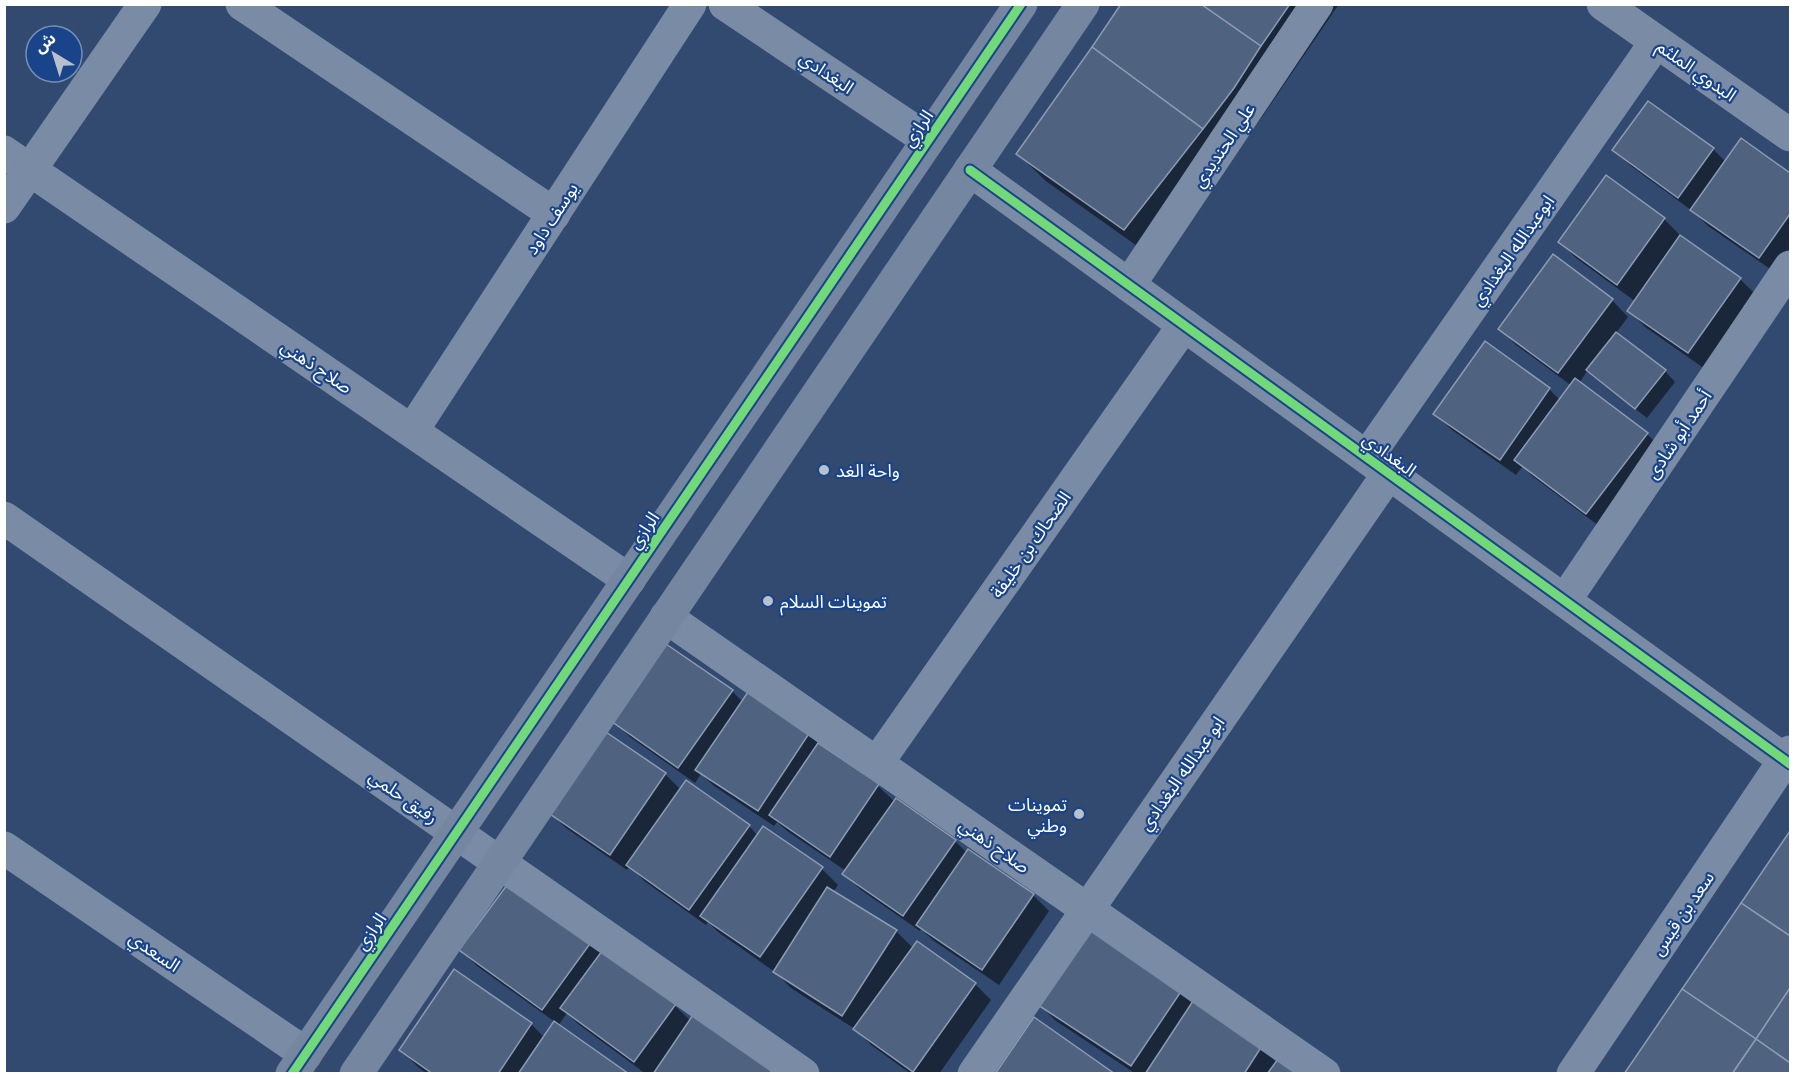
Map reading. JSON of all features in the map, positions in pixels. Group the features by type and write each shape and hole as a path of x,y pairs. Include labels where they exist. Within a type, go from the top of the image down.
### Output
{"street":[{"path":"4,207 17,161 145,4"},
{"path":"242,4 554,214"},
{"name":"يوسف داود","path":"412,431 690,4"},
{"name":"الرازي","path":"299,1064 1021,4"},
{"path":"356,1074 1083,4"},
{"name":"علي الحنديدي","path":"1129,285 1317,4"},
{"name":"البدوي الملثم","path":"1603,4 1791,135"},
{"name":"البغدادي","path":"728,5 928,140"},
{"name":"ابوعبدالله البغدادي","path":"1378,465 1656,42"},
{"name":"صلاح ذهني","path":"17,161 629,580"},
{"name":"البغدادي","path":"970,170 1565,600 1789,758"},
{"name":"أحمد أبو شادى","path":"1565,600 1791,267"},
{"name":"الضحاك بن خليفة","path":"877,763 1184,325"},
{"name":"ابو عبدالله البغدادي","path":"974,1074 1087,910 1378,465"},
{"name":"رفيق حلمي","path":"4,518 803,1074"},
{"name":"صلاح ذهني","path":"666,617 1323,1074"},
{"name":"سعد بن قيس","path":"1573,1074 1789,758"},
{"name":"السعدي","path":"4,848 299,1064"}],"building":[{"path":"1121,4 1201,4 1261,46 1234,88 1203,129 1092,47"},
{"path":"1201,4 1290,4 1261,46"},
{"path":"1092,47 1203,129 1124,230 1016,154"},
{"path":"1648,101 1714,148 1678,198 1612,150"},
{"path":"1741,138 1790,173 1790,214 1759,258 1690,210"},
{"path":"1606,175 1665,218 1617,285 1558,242"},
{"path":"1680,235 1741,278 1688,353 1627,311"},
{"path":"1553,254 1613,299 1558,373 1498,329"},
{"path":"1616,332 1666,370 1635,409 1586,370"},
{"path":"1485,341 1550,388 1500,460 1433,414"},
{"path":"1575,378 1648,433 1586,514 1514,460"},
{"path":"666,644 733,690 678,768 611,721"},
{"path":"748,692 810,732 758,811 695,770"},
{"path":"603,730 666,773 610,855 547,812"},
{"path":"818,743 879,784 830,857 769,815"},
{"path":"686,780 750,825 689,910 626,865"},
{"path":"896,798 956,840 903,916 842,874"},
{"path":"763,826 823,867 760,957 700,916"},
{"path":"1790,831 1790,936 1741,903"},
{"path":"968,849 1034,894 982,970 916,925"},
{"path":"510,881 592,941 542,1010 459,950"},
{"path":"827,887 897,930 842,1016 773,972"},
{"path":"1741,903 1790,936 1790,988 1756,1039 1682,989"},
{"path":"1090,929 1182,990 1131,1066 1038,1005"},
{"path":"917,941 976,983 913,1072 853,1029"},
{"path":"602,951 676,1004 634,1062 560,1008"},
{"path":"454,969 532,1023 498,1074 433,1074 399,1050"},
{"path":"1790,988 1790,1063 1756,1039"},
{"path":"1682,989 1756,1039 1732,1074 1624,1074"},
{"path":"1193,1001 1262,1046 1244,1074 1145,1074"},
{"path":"693,1015 772,1070 770,1074 653,1074"},
{"path":"1034,1017 1115,1074 995,1074"},
{"path":"554,1021 629,1074 518,1074"},
{"path":"1756,1039 1790,1063 1790,1074 1732,1074"},
{"path":"1278,1059 1298,1074 1267,1074"}],"cycle path":[{"path":"292,1074 1021,4"},
{"path":"970,170 1790,764"}],"place":[{"name":"واحة الغد","path":"824,470"},
{"name":"تموينات السلام","path":"768,601"},
{"name":"تموينات وطني","path":"1079,814"}]}
